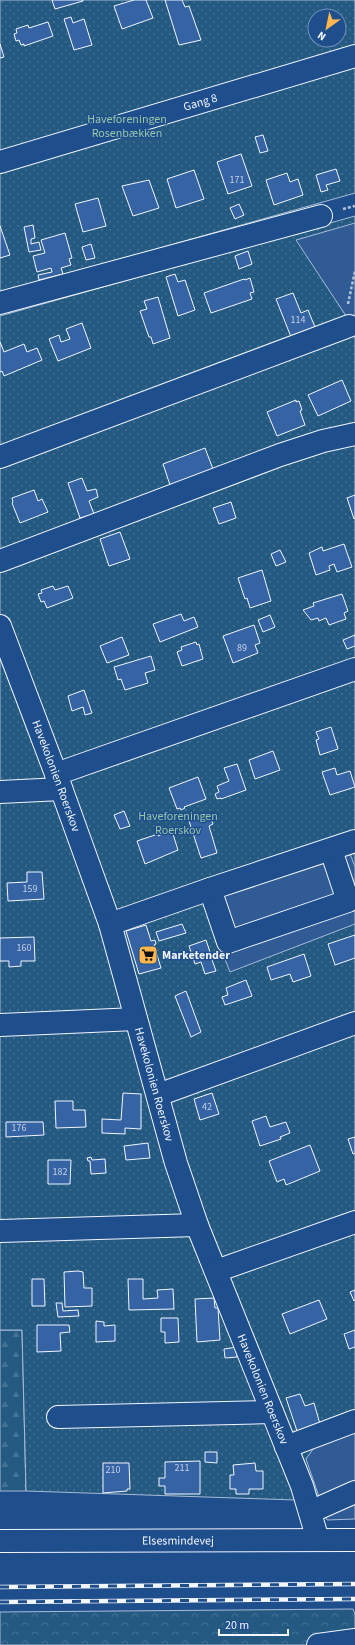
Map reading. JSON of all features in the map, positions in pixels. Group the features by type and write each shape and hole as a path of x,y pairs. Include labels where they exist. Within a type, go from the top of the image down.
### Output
{"street":[{"name":"Gang 8","path":"0,162 355,56"},
{"path":"0,303 321,216"},
{"path":"0,457 349,326"},
{"path":"0,561 280,456 323,441 355,434"},
{"name":"Havekolonien Roerskov","path":"0,626 59,782 110,924 176,1163 197,1225 302,1486 318,1540"},
{"path":"0,792 59,782 355,669"},
{"path":"110,924 355,841"},
{"path":"210,889 228,942 348,901 331,850"},
{"path":"0,1025 136,1019"},
{"path":"158,1095 355,1023"},
{"path":"216,1271 355,1222"},
{"path":"0,1231 197,1225"},
{"path":"58,1417 272,1412"},
{"path":"286,1447 355,1421"},
{"path":"310,1512 355,1492"},
{"name":"Elsesmindevej","path":"0,1541 355,1540"},
{"path":"318,1645 355,1640"}],"green space":[{"name":"Haveforeningen Rosenbækken","path":"0,0 355,0 355,193 0,293"},
{"name":"Haveforeningen Roerskov","path":"355,216 355,1502 26,1491 22,1330 0,1330 0,316"},
{"path":"0,1330 22,1330 26,1491 0,1491"},
{"path":"353,1609 355,1614 355,1645 0,1645 0,1612"}],"shaded area":[{"path":"355,223 355,320 350,322 296,240"},
{"path":"343,835 355,867 355,924 230,972 198,890"},
{"path":"355,1431 355,1519 327,1520 306,1459 316,1445"}],"building":[{"path":"52,0 83,0 83,1 55,9"},
{"path":"134,0 146,0 153,18 122,29 114,6"},
{"path":"165,0 182,0 185,7 189,6 201,40 179,45"},
{"path":"71,17 73,23 84,19 92,45 74,50 64,19"},
{"path":"48,22 53,36 24,46 24,44 21,45 19,40 16,41 14,34 17,33 16,29 28,25 29,28"},
{"path":"0,44 4,57 0,58"},
{"path":"263,135 268,151 260,153 255,137"},
{"path":"241,154 252,186 228,194 217,162"},
{"path":"336,169 340,181 326,185 328,190 321,192 316,175"},
{"path":"194,170 204,199 176,208 167,179"},
{"path":"287,173 290,182 298,179 303,195 274,205 266,180"},
{"path":"149,180 159,208 133,216 122,186"},
{"path":"98,198 106,226 83,232 75,204"},
{"path":"239,204 244,215 235,219 230,208"},
{"path":"33,225 35,238 31,239 31,244 39,242 41,250 29,252 24,227"},
{"path":"0,226 10,255 0,258"},
{"path":"65,233 72,258 69,259 71,265 61,268 63,274 39,280 38,275 52,272 51,268 37,272 33,256 45,253 41,240"},
{"path":"91,244 95,258 86,260 82,247"},
{"path":"248,251 252,264 239,269 235,256"},
{"path":"175,274 178,282 185,280 195,310 178,316 166,277"},
{"path":"250,278 254,292 250,293 252,299 211,313 204,293"},
{"path":"293,293 301,313 308,310 315,327 291,337 276,299"},
{"path":"158,297 170,338 153,344 140,311 147,309 144,301"},
{"path":"82,323 91,348 58,361 49,339 59,335 61,342 70,339 66,329"},
{"path":"0,342 4,352 24,344 27,352 37,348 42,360 4,376 2,371 0,372"},
{"path":"342,380 351,401 318,416 308,395"},
{"path":"296,400 296,402 299,401 302,410 300,411 305,425 277,436 267,412"},
{"path":"205,448 213,469 170,485 163,464"},
{"path":"82,478 87,491 96,489 98,497 89,501 94,514 80,518 68,483"},
{"path":"34,490 38,501 42,499 48,512 20,523 12,503 12,498"},
{"path":"355,495 355,518 354,519 347,498"},
{"path":"231,502 236,518 219,524 213,508"},
{"path":"120,532 130,559 109,566 100,539"},
{"path":"344,544 352,567 337,572 334,564 329,566 330,570 316,575 309,553 322,547 323,551"},
{"path":"280,550 286,562 276,566 271,554"},
{"path":"262,570 271,601 250,608 247,598 245,599 238,578"},
{"path":"53,586 55,590 68,586 73,598 47,608 44,601 41,602 38,594 42,593 41,590"},
{"path":"342,594 348,611 344,613 346,619 329,625 326,618 319,621 318,618 311,620 303,610 314,606 313,603"},
{"path":"181,614 184,621 194,617 198,627 160,642 153,624"},
{"path":"270,615 275,627 263,632 258,620"},
{"path":"254,625 260,643 255,645 258,653 233,663 223,636"},
{"path":"355,635 355,646 347,649 343,640"},
{"path":"122,637 129,655 107,663 100,646"},
{"path":"196,642 197,645 199,644 203,659 182,666 177,652 182,650 181,647"},
{"path":"151,656 155,670 145,673 148,683 125,690 121,679 118,680 114,667"},
{"path":"84,690 92,713 85,715 83,707 72,711 68,696"},
{"path":"331,727 338,749 320,755 316,740 319,739 316,732"},
{"path":"273,751 280,770 255,779 249,760"},
{"path":"237,764 246,790 217,799 215,794 219,792 217,786 229,781 224,768"},
{"path":"335,768 337,775 350,771 355,787 330,795 322,772"},
{"path":"198,777 206,799 184,807 185,808 181,810 180,808 177,809 169,788"},
{"path":"124,811 130,826 120,829 114,815"},
{"path":"209,814 213,824 209,826 217,853 201,858 189,821"},
{"path":"172,831 178,850 145,864 137,841"},
{"path":"27,872 42,872 44,899 8,901 7,883 27,882"},
{"path":"182,924 186,933 159,941 156,932"},
{"path":"146,925 151,941 155,940 156,944 154,945 161,968 139,974 126,931"},
{"path":"355,935 355,958 335,965 328,944"},
{"path":"34,937 35,961 21,961 21,966 9,967 9,961 0,961 0,938"},
{"path":"206,940 211,955 209,955 216,971 205,974 201,962 195,964 189,946"},
{"path":"304,954 311,976 293,982 290,974 271,980 267,967"},
{"path":"246,980 252,996 225,1005 222,997 228,995 226,988"},
{"path":"186,991 201,1032 191,1037 175,996"},
{"path":"123,1093 141,1094 141,1129 125,1128 125,1134 102,1133 102,1119 121,1120"},
{"path":"212,1093 219,1114 200,1120 194,1099"},
{"path":"55,1101 73,1101 73,1110 85,1110 86,1127 56,1128"},
{"path":"266,1116 270,1127 286,1122 290,1133 280,1137 281,1139 260,1146 252,1121"},
{"path":"6,1122 43,1122 44,1135 6,1137"},
{"path":"355,1137 355,1153 353,1154 348,1139"},
{"path":"148,1143 150,1158 126,1160 124,1146"},
{"path":"310,1145 320,1171 286,1185 284,1179 277,1182 269,1161"},
{"path":"91,1157 92,1160 105,1159 106,1173 91,1174 90,1161 88,1161 87,1158"},
{"path":"48,1160 71,1160 70,1184 48,1184"},
{"path":"64,1272 83,1272 84,1288 92,1288 92,1306 65,1307"},
{"path":"32,1279 44,1279 45,1306 32,1306"},
{"path":"128,1279 143,1279 143,1299 158,1298 157,1290 173,1289 174,1309 129,1310"},
{"path":"355,1290 355,1300 354,1301 350,1292"},
{"path":"214,1298 215,1308 218,1308 220,1340 197,1342 195,1299"},
{"path":"319,1300 327,1319 290,1334 282,1314"},
{"path":"56,1303 62,1303 63,1311 78,1310 79,1316 58,1317"},
{"path":"161,1318 178,1318 179,1342 165,1343 165,1332 161,1332"},
{"path":"96,1321 104,1322 104,1326 115,1325 115,1341 96,1342"},
{"path":"37,1325 69,1325 70,1332 60,1333 61,1351 37,1352"},
{"path":"355,1330 355,1347 349,1349 344,1334"},
{"path":"237,1347 237,1357 225,1358 224,1349"},
{"path":"300,1394 305,1406 314,1403 320,1424 297,1431 286,1398"},
{"path":"205,1452 217,1452 217,1463 205,1462"},
{"path":"200,1461 200,1494 165,1494 165,1486 159,1486 159,1478 165,1478 165,1462"},
{"path":"103,1463 129,1463 130,1489 127,1489 127,1491 103,1493"},
{"path":"255,1463 256,1471 263,1471 263,1489 249,1489 249,1494 236,1494 236,1489 230,1489 230,1475 234,1475 233,1465"}],"railway":[{"path":"0,1587 355,1584"},
{"path":"0,1602 355,1599"}],"place":[{"name":"Marketender","path":"148,955"}]}
